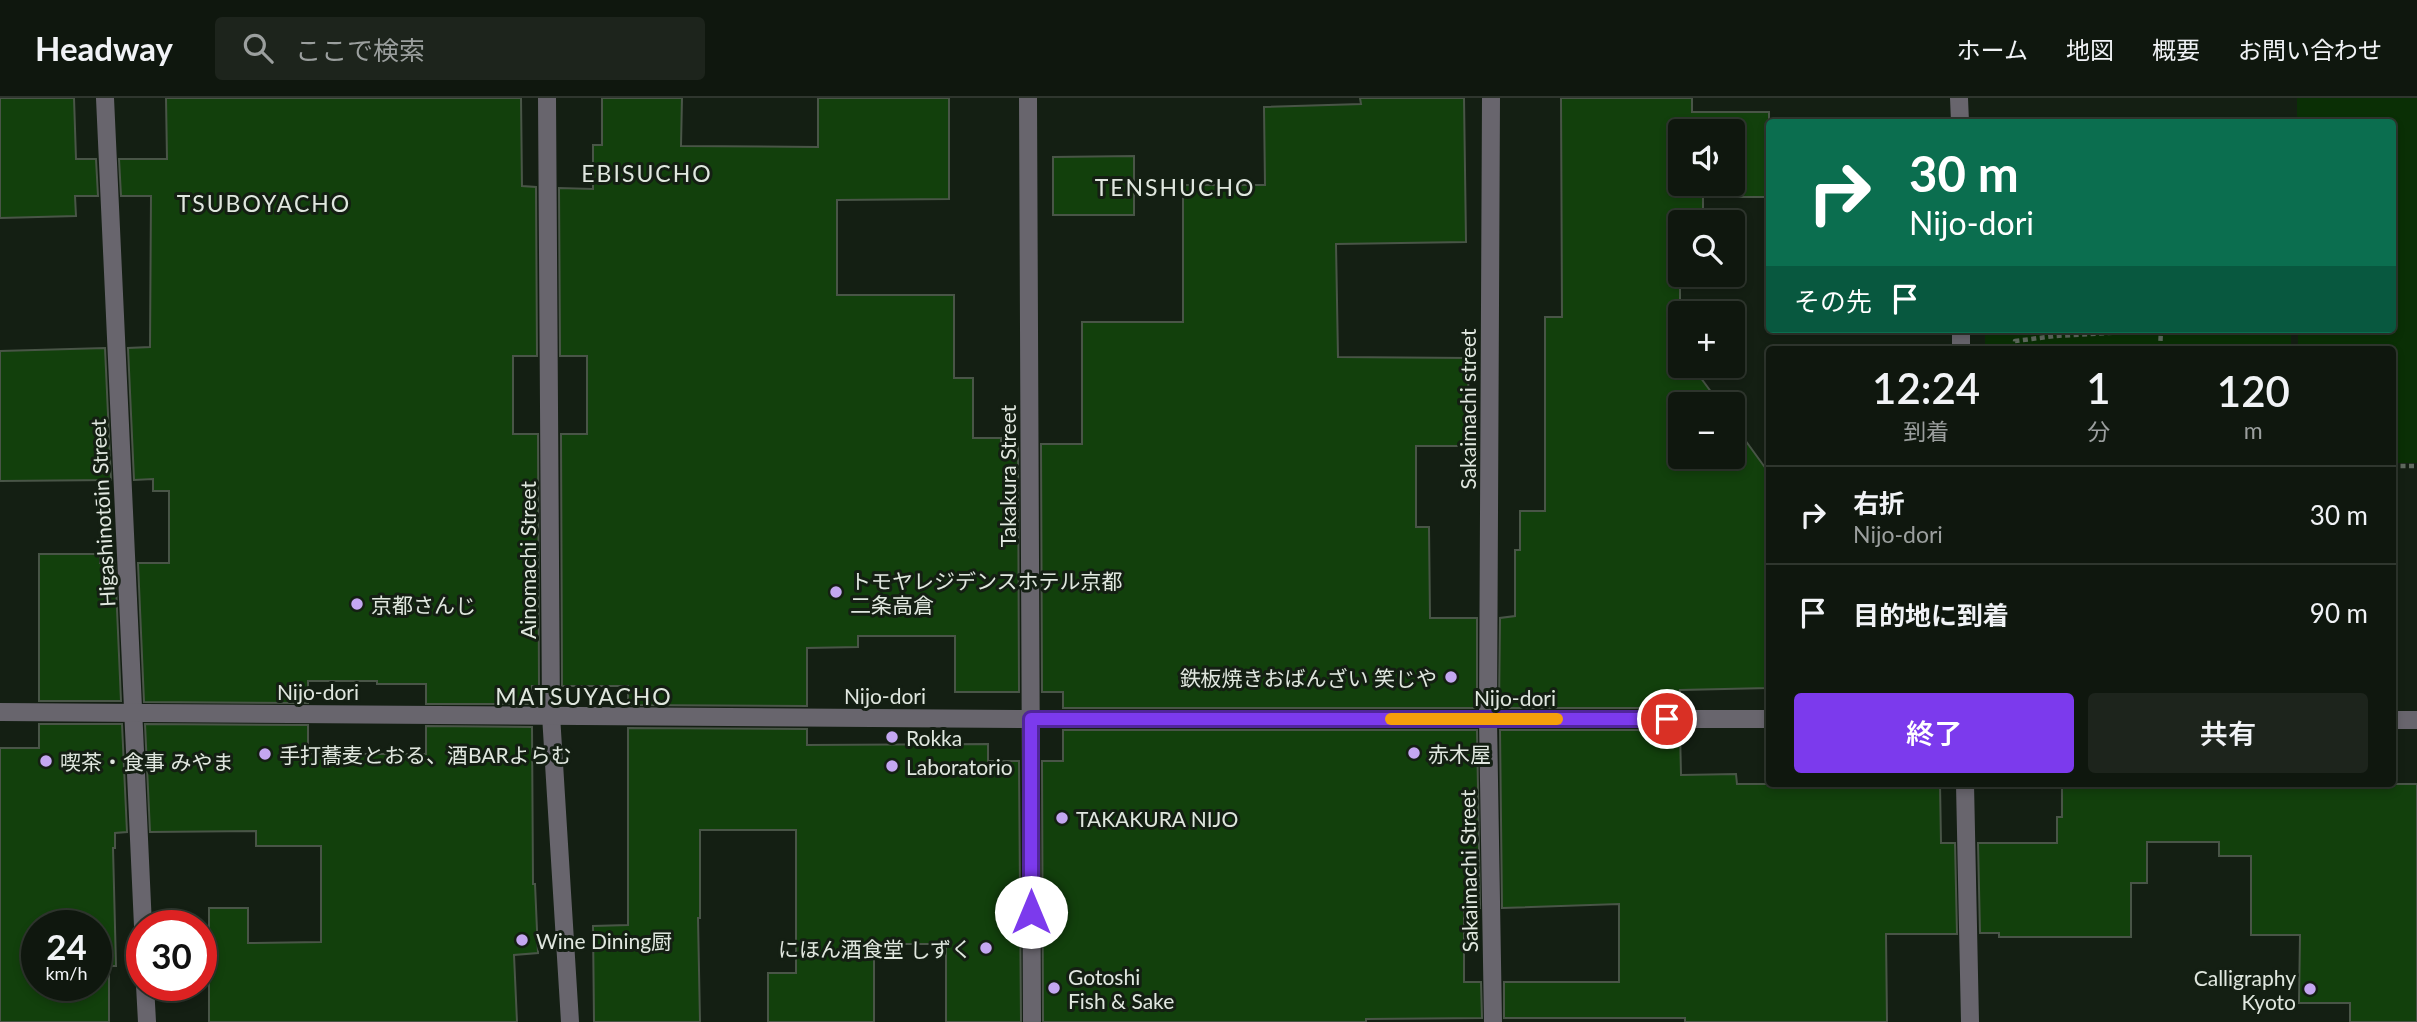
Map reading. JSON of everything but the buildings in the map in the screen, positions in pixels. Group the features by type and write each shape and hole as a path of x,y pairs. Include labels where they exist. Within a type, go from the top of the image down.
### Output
{"street":[{"name":"Higashinotōin Street","path":"105,98 142,910"},
{"name":"Ainomachi Street","path":"547,98 551,715 569,1022"},
{"name":"Takakura Street","path":"1028,98 1032,1022"},
{"name":"Sakaimachi street","path":"1488,720 1491,98"},
{"path":"1959,98 1959,119"},
{"name":"Nijo-dori","path":"0,712 1031,719 1766,719"},
{"name":"Sakaimachi Street","path":"1488,720 1493,1022"},
{"path":"2396,720 2417,720"},
{"path":"1965,787 1970,1022"},
{"path":"146,1001 147,1022"}],"path":[{"path":"2014,346 2015,341 2108,333"},
{"path":"2396,466 2417,466"}],"green space":[{"path":"2297,98 2417,98 2417,463 2396,463 2396,346 2298,346 2298,333 2396,333 2396,119 2297,119"},
{"path":"1985,333 2291,333 2291,346 1985,346"}],"slow traffic":[{"path":"1391,719 1557,719"}],"place":[{"name":"トモヤレジデンスホテル京都 二条高倉","path":"836,592"},
{"name":"京都さんじ","path":"357,604"},
{"name":"鉄板焼きおばんざい 笑じや","path":"1451,677"},
{"name":"Rokka","path":"892,737"},
{"name":"赤木屋","path":"1414,753"},
{"name":"手打蕎麦とおる、酒BARよらむ","path":"265,754"},
{"name":"喫茶・食事 みやま","path":"46,761"},
{"name":"Laboratorio","path":"892,766"},
{"name":"TAKAKURA NIJO","path":"1062,818"},
{"name":"Wine Dining厨","path":"522,940"},
{"name":"にほん酒食堂 しずく","path":"986,948"},
{"name":"Gotoshi Fish & Sake","path":"1054,988"},
{"name":"Calligraphy Kyoto","path":"2310,989"}],"district":[{"name":"EBISUCHO","path":"647,173"},
{"name":"TENSHUCHO","path":"1175,187"},
{"name":"TSUBOYACHO","path":"264,203"},
{"name":"MATSUYACHO","path":"584,696"}],"route":[{"path":"1031,912 1031,719 1667,719"}]}
